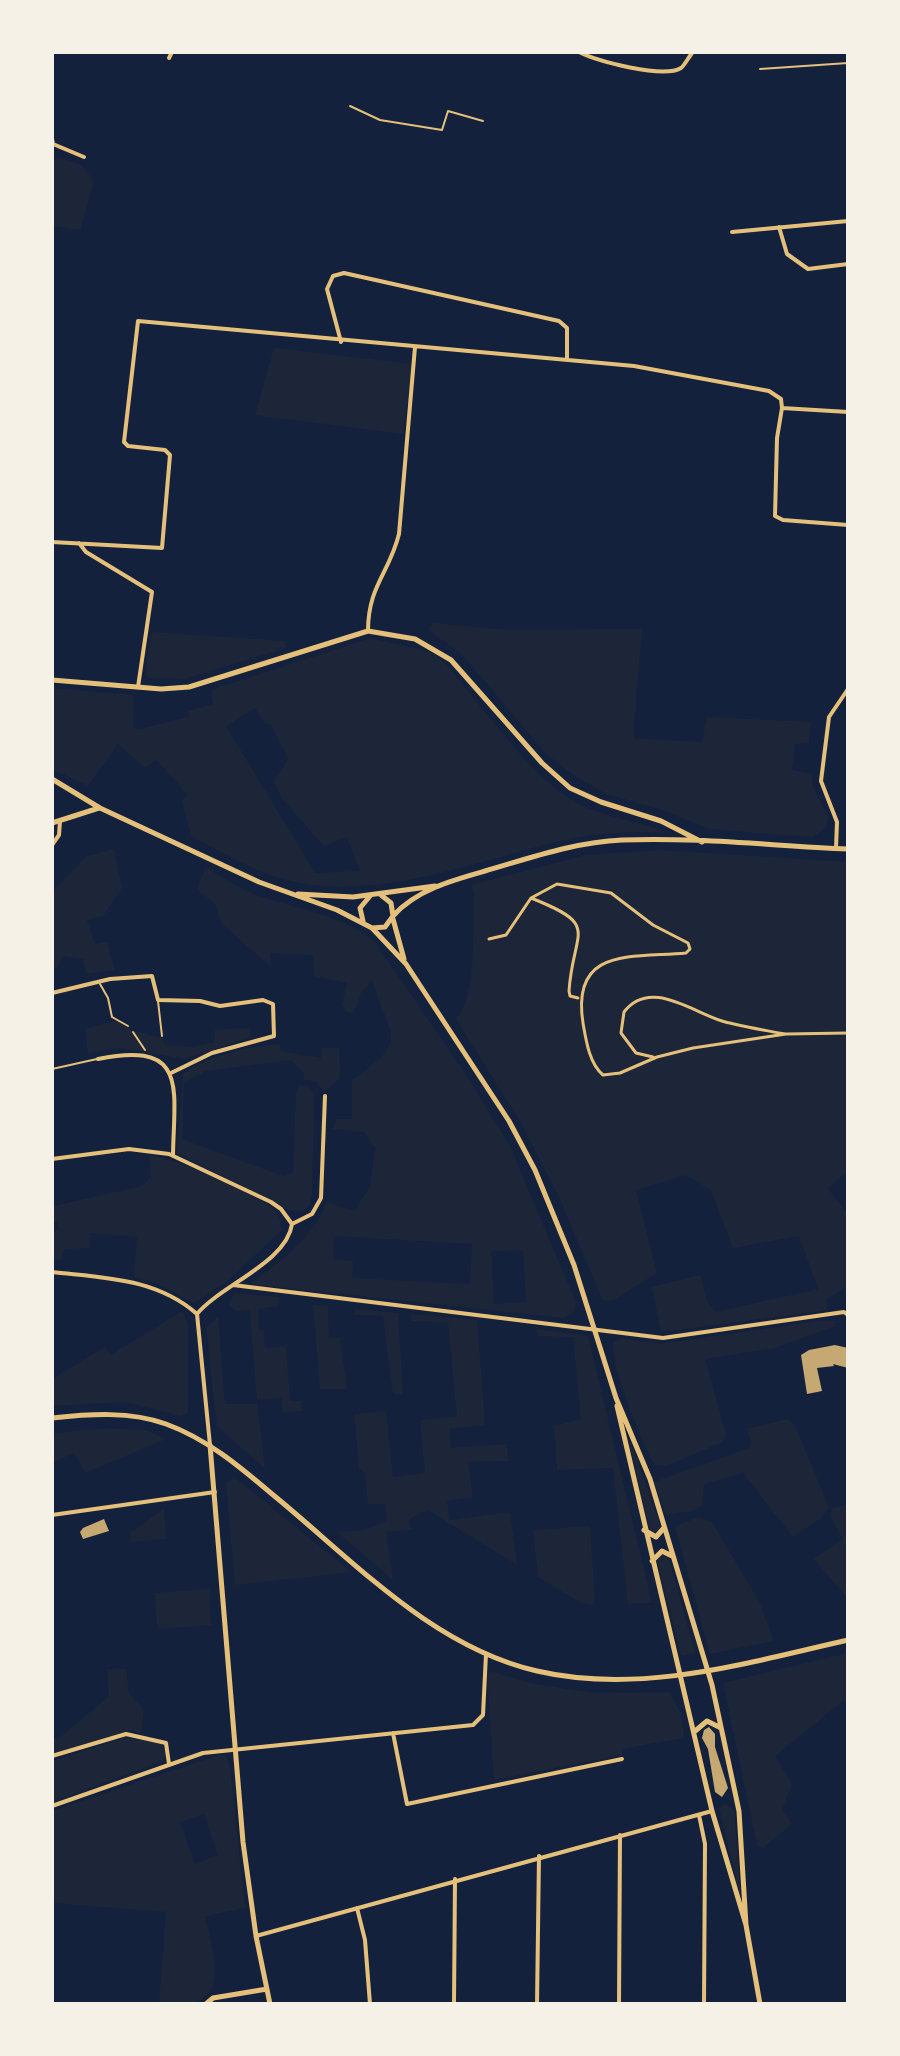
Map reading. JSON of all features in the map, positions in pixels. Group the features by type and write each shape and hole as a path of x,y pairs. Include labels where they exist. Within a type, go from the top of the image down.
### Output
{"street":[{"path":"510,52 517,52"},
{"path":"579,52 605,63 663,72 681,68 693,52"},
{"path":"52,139 53,144 84,157"},
{"path":"732,232 848,221"},
{"path":"779,227 787,254 808,269 848,264"},
{"path":"341,342 327,289 333,276 344,273 559,321 567,328 567,359"},
{"path":"52,542 162,548 170,455 165,450 128,446 124,442 138,321 341,342 634,366 769,391 781,399 782,408 777,438 775,516 783,520 848,525"},
{"path":"368,631 371,596 394,552 399,534 415,347"},
{"path":"782,408 848,412"},
{"path":"79,543 86,552 152,592 138,687"},
{"path":"52,680 138,687 189,687 368,631 415,639 451,660 542,763 570,788 601,802 661,821 702,842"},
{"path":"836,848 837,822 821,781 829,717 848,689"},
{"path":"52,779 100,808 372,928 406,964 509,1121 535,1170 597,1331 616,1398 643,1529 712,1811 746,1925"},
{"path":"52,823 100,808"},
{"path":"52,845 59,835 60,821"},
{"path":"293,894 381,895 440,885 571,847 620,840 848,849"},
{"path":"489,939 506,935 531,898 557,884 601,890 688,943 690,949 686,953 621,959 598,966 582,984 580,999 588,1046 603,1075 620,1073 657,1057 786,1034 848,1033"},
{"path":"372,928 385,927 412,900 440,885"},
{"path":"365,924 360,908 371,895"},
{"path":"381,895 391,903 406,964"},
{"path":"531,898 567,913 576,922 578,935 569,991 570,996 580,999"},
{"path":"52,993 98,982 152,976 158,1000 200,1001 220,1006 263,1000 273,1004 274,1036 224,1049 171,1073"},
{"path":"657,1057 636,1053 621,1033 624,1012 644,997 663,998 723,1021 786,1034"},
{"path":"98,1059 123,1054 150,1057 165,1064 175,1090 173,1155"},
{"path":"292,1224 312,1214 321,1198 325,1096"},
{"path":"52,1159 129,1149 173,1155 281,1209 292,1224 291,1236 281,1249 212,1298 197,1314"},
{"path":"52,1272 129,1281 159,1288 174,1295 197,1314 215,1492 233,1747 256,1936 270,2004"},
{"path":"233,1285 663,1338 847,1313"},
{"path":"616,1398 650,1479 722,1729 739,1811 746,1925 760,2004"},
{"path":"52,1418 89,1414 132,1416 164,1423 210,1445 414,1611 486,1654 535,1670 574,1678 643,1681 848,1640"},
{"path":"52,1515 215,1492"},
{"path":"643,1529 656,1537 662,1533 664,1525"},
{"path":"652,1563 658,1553 673,1556"},
{"path":"52,1806 169,1764 233,1747 473,1725 483,1715 486,1654"},
{"path":"693,1733 703,1722 722,1729"},
{"path":"52,1756 136,1733 166,1743 169,1764"},
{"path":"393,1733 407,1804 622,1759"},
{"path":"256,1936 712,1811"},
{"path":"699,1814 705,1844 704,2004"},
{"path":"619,2004 620,1835"},
{"path":"537,2004 539,1856"},
{"path":"454,2004 455,1879"},
{"path":"357,1908 365,1940 370,2004"},
{"path":"206,2004 213,1998 267,1989"}],"lane":[{"path":"760,69 848,63"},
{"path":"98,982 108,998 112,1017 128,1026"},
{"path":"158,1000 162,1036"},
{"path":"52,1069 98,1059"}],"path":[{"path":"350,106 380,120 442,130 448,111 483,121"},
{"path":"128,1026 143,1048"}],"shaded area":[{"path":"58,157 82,165 94,182 80,230 52,226 52,161"},
{"path":"274,348 412,364 403,434 255,415"},
{"path":"432,623 511,630 642,629 633,738 702,742 707,717 811,722 809,743 795,744 792,770 812,774 813,788 829,818 823,830 812,837 709,829 663,810 606,794 546,754 463,655 428,630"},
{"path":"152,632 285,641 286,648 184,679 149,678 145,675"},
{"path":"371,638 430,652 445,663 503,734 551,785 590,809 666,832 581,837 462,868 388,883 352,887 316,885 257,870 191,836 182,800 188,795 156,760 145,768 118,744 88,786 52,769 52,688 134,695 133,727 139,729 189,717 188,711 213,704 211,690","holes":["255,708 265,723 272,726 288,759 274,782 282,799 324,846 347,837 360,871 315,873 226,726"]},
{"path":"114,849 122,888 103,916 87,920 95,944 107,942 114,970 86,974 83,959 64,956 57,968 52,967 52,892 87,856"},
{"path":"661,850 848,862 848,1171 827,1188 848,1213 848,1285 826,1300 828,1310 661,1332 652,1287 700,1275 708,1303 715,1312 818,1289 799,1236 733,1248 711,1190 686,1175 636,1190 657,1273 614,1300 603,1301 559,1197 520,1121 456,1019 468,994 471,977 474,893 471,885 587,855"},
{"path":"205,867 247,891 335,919 374,941 465,1073 510,1146 576,1303 573,1313 564,1318 250,1284 304,1238 327,1202 354,1211 370,1187 375,1148 364,1132 333,1129 336,1119 352,1119 352,1080 383,1055 391,1037 372,980 361,993 354,1013 346,1012 342,1004 347,983 314,976 313,955 270,953 271,967 221,923 215,903 197,890","holes":["334,1236 472,1244 470,1284 352,1278 353,1261 333,1259","523,1250 526,1302 494,1304 491,1251"]},
{"path":"116,1021 131,1030 162,1038 165,1045 191,1047 215,1042 215,1030 250,1028 251,1037 186,1059 121,1048 88,1053 85,1029"},
{"path":"280,1044 280,1051 321,1058 322,1048 339,1048 340,1078 324,1092 315,1081 304,1080 304,1073 291,1060 206,1071 184,1082 182,1139 283,1176 293,1173 296,1093 299,1085 309,1086 314,1094 312,1194 310,1204 303,1211 289,1210 177,1153 183,1074 206,1061 230,1053"},
{"path":"149,1155 217,1178 269,1205 280,1220 281,1231 225,1283 193,1303 154,1282 134,1277 137,1237 91,1233 89,1248 64,1249 62,1260 52,1259 52,1232 59,1230 57,1222 52,1223 52,1202 54,1206 142,1186 151,1177"},
{"path":"235,1293 278,1297 279,1306 258,1309 259,1330 264,1330 265,1348 286,1346 290,1401 301,1401 302,1411 283,1413 281,1398 257,1400 250,1310 236,1311 228,1305"},
{"path":"313,1305 328,1306 329,1338 340,1338 347,1389 320,1389"},
{"path":"355,1309 398,1313 403,1394 393,1394 383,1316 355,1315"},
{"path":"182,1311 188,1323 188,1412 181,1416 125,1402 52,1406 52,1379 105,1347 111,1355"},
{"path":"411,1314 477,1320 485,1425 449,1429 451,1448 507,1444 508,1461 468,1462 473,1497 447,1501 450,1520 510,1512 517,1565 428,1510 409,1519 411,1529 386,1532 393,1580 337,1532 364,1530 387,1521 385,1504 368,1504 365,1473 359,1467 354,1414 386,1411 393,1477 425,1473 420,1420 457,1416 448,1322 412,1321"},
{"path":"218,1317 225,1404 257,1404 265,1469 217,1426 206,1327"},
{"path":"836,1321 835,1326 775,1348 705,1359 726,1434 722,1442 667,1466 655,1465 636,1425 614,1359 614,1343 619,1338 660,1344"},
{"path":"536,1329 588,1336 652,1603 628,1604 613,1468 557,1470 554,1426 581,1419 573,1337 538,1336"},
{"path":"787,1419 795,1425 829,1508 820,1519 793,1537 743,1473 704,1484 702,1505 693,1511 666,1515 654,1482 749,1448 751,1443 747,1429"},
{"path":"111,1428 148,1431 166,1439 85,1473 74,1453 52,1463 52,1433"},
{"path":"631,1442 661,1527 656,1533 650,1531"},
{"path":"233,1479 351,1572 235,1585 226,1482"},
{"path":"848,1505 848,1599 814,1559 842,1539 830,1515 833,1508"},
{"path":"164,1509 166,1539 131,1542 130,1533"},
{"path":"699,1517 712,1522 759,1601 774,1641 710,1654 675,1526"},
{"path":"590,1526 595,1605 581,1603 538,1577 533,1530"},
{"path":"661,1554 668,1556 695,1653 681,1656 657,1560"},
{"path":"209,1589 211,1625 157,1629 155,1593"},
{"path":"848,1653 848,1697 775,1756 792,1784 782,1810 792,1824 763,1848 757,1845 723,1683"},
{"path":"107,1669 126,1669 129,1694 144,1710 141,1733 132,1730 52,1754 52,1735 57,1740 109,1696"},
{"path":"490,1671 534,1684 595,1693 670,1692 681,1714 684,1738 622,1749 622,1755 494,1780 487,1674"},
{"path":"127,1737 162,1744 166,1753 163,1761 52,1802 52,1761"},
{"path":"222,1754 227,1757 245,1908 205,1916 215,1967 211,1990 203,1998 187,2005 159,2004 166,1912 52,1903 52,1811","holes":["204,1814 218,1855 195,1864 180,1822"]},
{"path":"724,1804 734,1809 741,1901 719,1808"}],"building":[{"path":"835,1345 848,1348 848,1368 833,1364 817,1368 822,1391 807,1394 801,1355 809,1350"},
{"path":"104,1519 109,1531 83,1539 80,1532 83,1528"},
{"path":"709,1727 715,1734 715,1747 728,1788 722,1797 715,1792 708,1749 702,1738 704,1730"}]}
